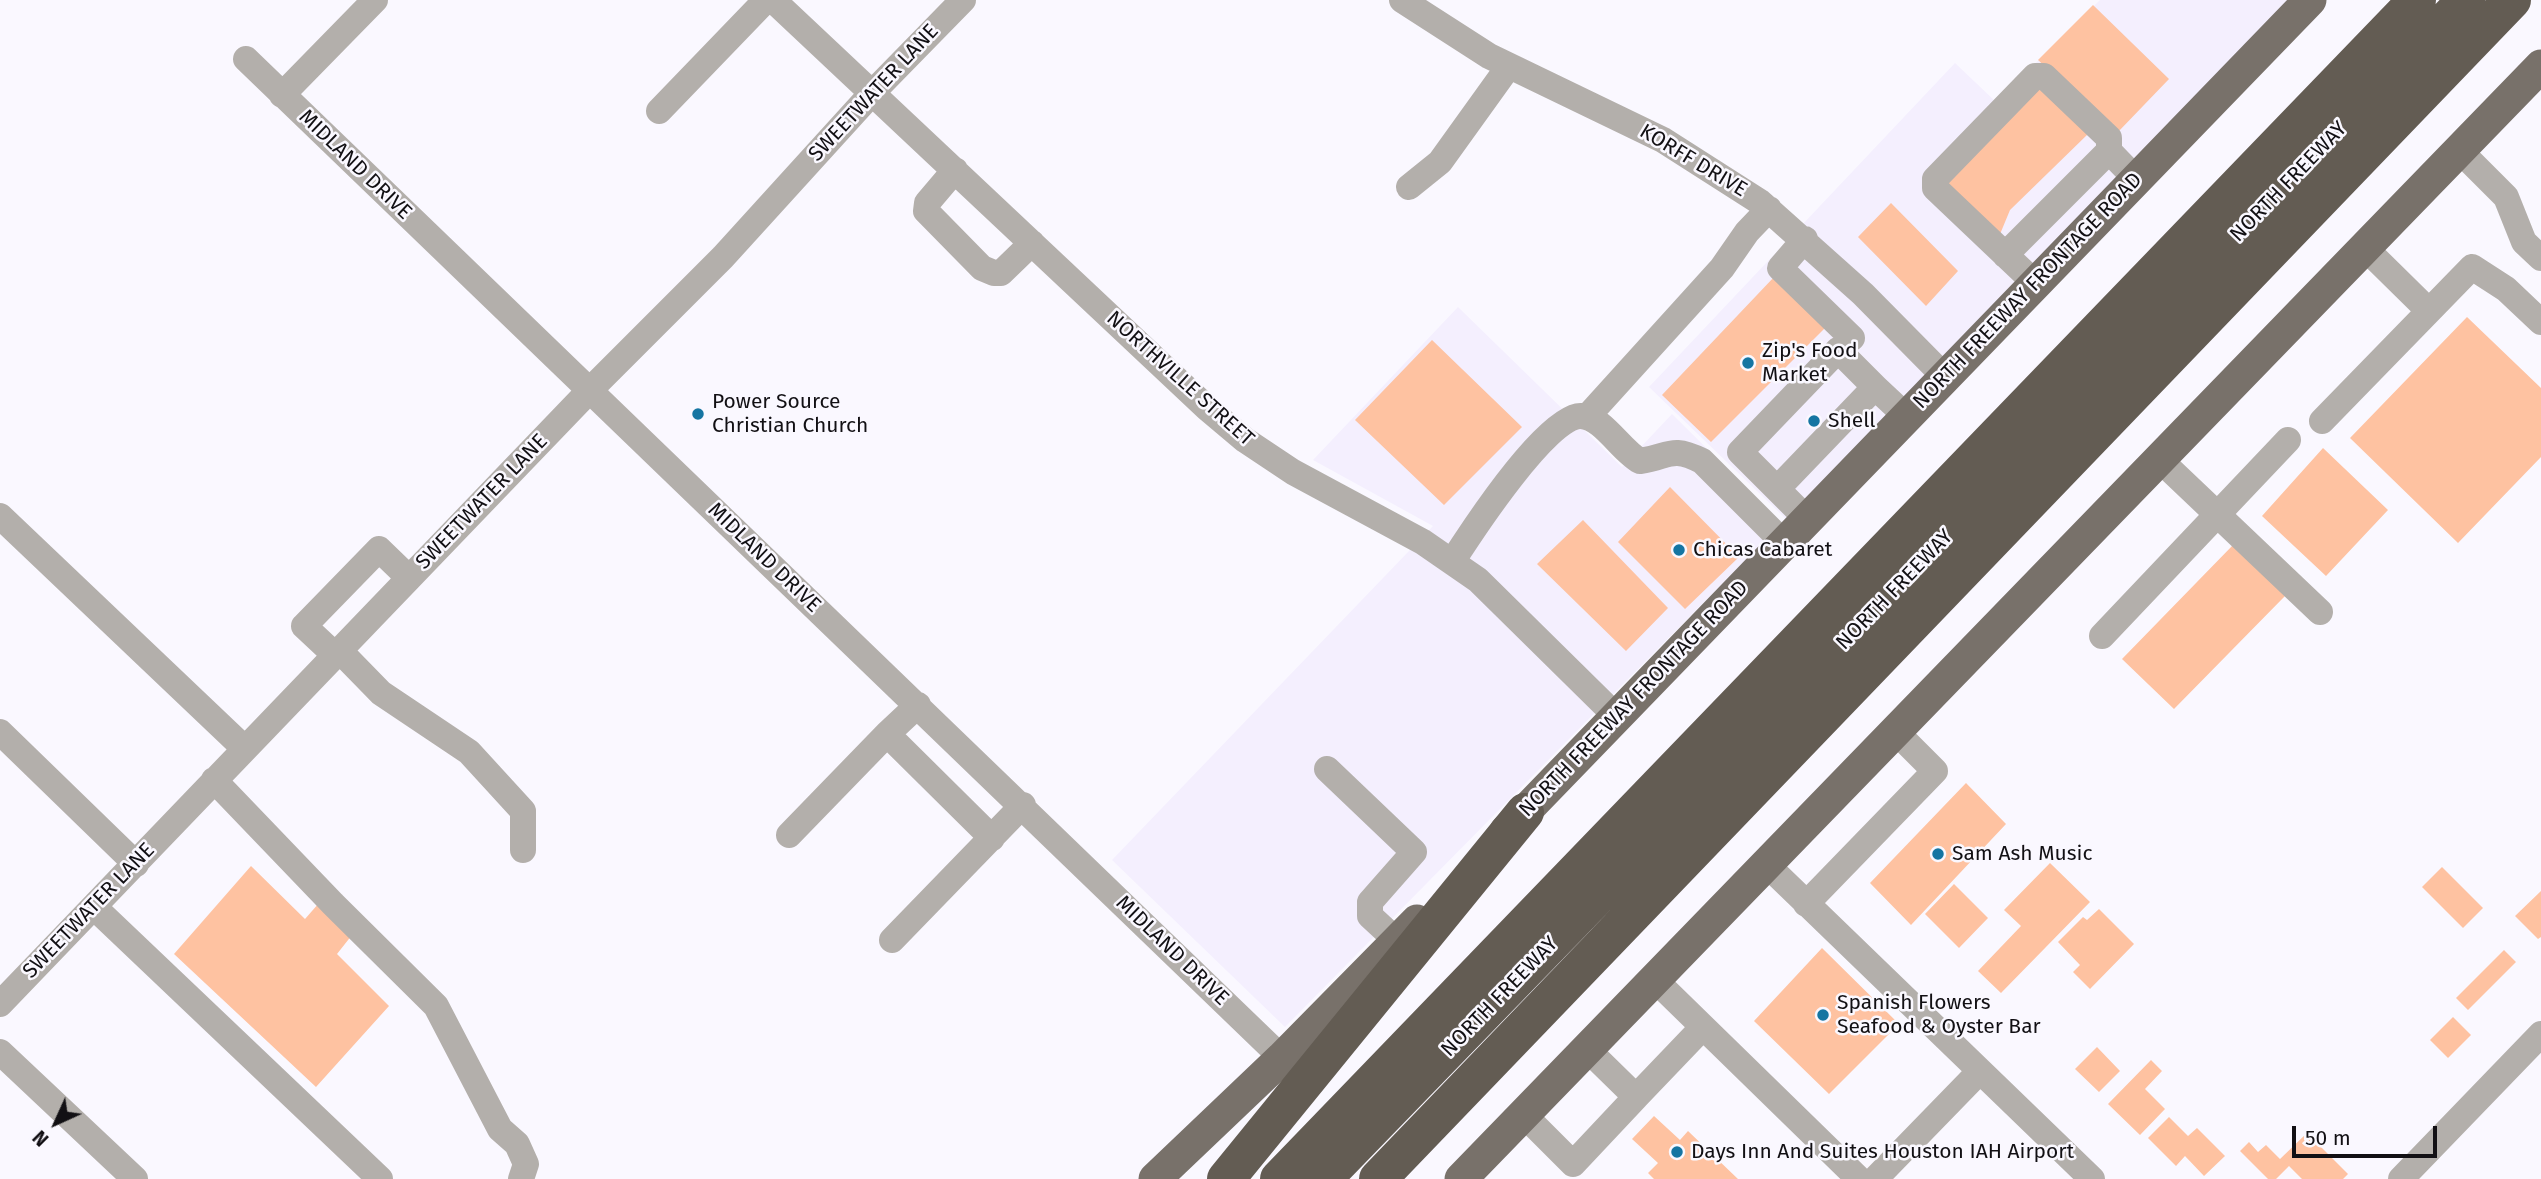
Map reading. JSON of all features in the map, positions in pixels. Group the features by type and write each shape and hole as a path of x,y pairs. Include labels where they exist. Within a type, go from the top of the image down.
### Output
{"highway":[{"name":"NORTH FREEWAY","path":"1279,1179 2417,0"},
{"name":"NORTH FREEWAY","path":"1323,1179 2466,0"},
{"name":"NORTH FREEWAY","path":"1378,1179 2512,0"},
{"path":"1226,1179 1525,812"}],"main road":[{"name":"NORTH FREEWAY FRONTAGE ROAD","path":"1155,1179 1282,1058 1525,812 2310,0"},
{"path":"1461,1179 2541,66"}],"street":[{"path":"282,95 375,0"},
{"path":"659,111 766,0"},
{"name":"NORTHVILLE STREET","path":"774,0 1198,399 1245,440 1293,472 1423,542 1478,580 1616,716"},
{"name":"SWEETWATER LANE","path":"0,1004 589,391 723,257 873,92 963,0"},
{"name":"KORFF DRIVE","path":"1402,0 1489,56 1663,140 1731,182 1805,239 1945,377"},
{"name":"MIDLAND DRIVE","path":"246,60 1023,805 1282,1058"},
{"path":"1409,187 1440,162 1509,66"},
{"path":"2035,283 1935,188 1935,179 2035,76 2043,76 2109,138 2109,151 2136,179"},
{"path":"2459,150 2506,197 2524,242 2541,258"},
{"path":"2005,255 2109,151"},
{"path":"955,170 927,203 926,211 982,268 1001,273 1032,243"},
{"path":"1587,417 1722,268 1747,232 1769,209"},
{"path":"1805,239 1780,268 1845,344 1875,387 1906,416"},
{"path":"2365,248 2429,311"},
{"path":"2322,421 2472,267 2506,289 2541,322"},
{"path":"1807,519 1740,452 1880,311"},
{"path":"1777,489 1875,387"},
{"path":"1452,562 1487,507 1554,429 1566,419 1581,416 1594,419 1640,461 1673,451 1702,461 1784,543"},
{"path":"2102,636 2288,440"},
{"path":"2159,459 2320,612"},
{"path":"0,516 244,748"},
{"path":"409,578 379,549 304,626 382,693 469,752 523,811 523,850"},
{"path":"340,589 370,619"},
{"path":"789,835 918,705"},
{"path":"1806,904 1934,771 1895,731"},
{"path":"0,732 136,864"},
{"path":"887,734 992,838"},
{"path":"1327,769 1415,852 1370,902 1370,916 1397,941"},
{"path":"214,780 436,1006 500,1129 517,1144 530,1174"},
{"path":"892,940 1023,805"},
{"path":"1766,864 2092,1179"},
{"path":"94,907 380,1179"},
{"path":"1654,979 1858,1179"},
{"path":"1524,1115 1576,1174 1636,1097 1703,1027"},
{"path":"2401,1179 2541,1034"},
{"path":"1587,1049 1636,1097"},
{"path":"0,1052 135,1179"},
{"path":"1875,1179 1980,1072"}],"shaded area":[{"path":"2100,0 2289,0 1786,519 1649,387 1955,63 1996,102"},
{"path":"1458,307 1622,467 1672,414 1782,523 1285,1027 1112,860 1433,526 1313,460"}],"building":[{"path":"2093,5 2169,79 2118,132 2038,60"},
{"path":"2038,82 2088,134 2010,210 1998,239 1941,182"},
{"path":"1891,203 1958,271 1926,306 1858,237"},
{"path":"1775,276 1827,326 1711,442 1662,395"},
{"path":"2467,317 2541,388 2541,457 2458,543 2350,438"},
{"path":"1432,340 1522,427 1444,505 1355,420"},
{"path":"2323,448 2388,510 2326,576 2262,516"},
{"path":"1670,487 1739,557 1685,609 1618,542"},
{"path":"1583,520 1668,608 1626,651 1537,564"},
{"path":"2233,545 2285,596 2174,709 2122,659"},
{"name":"Sam Ash Music","path":"1966,783 2006,824 1911,925 1870,883"},
{"path":"2050,863 2090,902 2001,993 1978,971 2021,926 2004,910"},
{"path":"251,866 305,919 319,903 352,935 337,954 389,1006 316,1087 174,954"},
{"path":"2442,867 2483,908 2463,928 2422,887"},
{"path":"1954,884 1988,918 1959,948 1925,914"},
{"path":"2541,891 2541,937 2538,939 2515,916"},
{"path":"2099,909 2134,944 2090,989 2073,972 2080,965 2058,942 2083,917 2087,920"},
{"path":"1822,948 1899,1024 1829,1094 1754,1021"},
{"path":"2504,950 2516,962 2468,1010 2456,998"},
{"path":"2453,1017 2471,1035 2448,1058 2430,1040"},
{"path":"2097,1047 2120,1071 2099,1092 2075,1069"},
{"path":"2151,1060 2162,1071 2145,1089 2165,1109 2140,1135 2108,1104"},
{"name":"Days Inn And Suites Houston IAH Airport","path":"1654,1116 1680,1140 1688,1131 1738,1179 1654,1179 1648,1173 1658,1163 1632,1139"},
{"path":"2169,1117 2188,1136 2197,1128 2225,1156 2204,1176 2185,1156 2176,1166 2148,1138"},
{"path":"2307,1133 2348,1174 2343,1179 2302,1179 2289,1166 2276,1179 2268,1179 2240,1151 2249,1142 2258,1152 2266,1145 2280,1159"}],"place":[{"name":"Zip's Food Market","path":"1748,363"},
{"name":"Power Source Christian Church","path":"698,414"},
{"name":"Shell","path":"1814,421"},
{"name":"Chicas Cabaret","path":"1679,550"},
{"name":"Sam Ash Music","path":"1938,854"},
{"name":"Spanish Flowers Seafood & Oyster Bar","path":"1823,1015"},
{"name":"Days Inn And Suites Houston IAH Airport","path":"1677,1152"}]}
